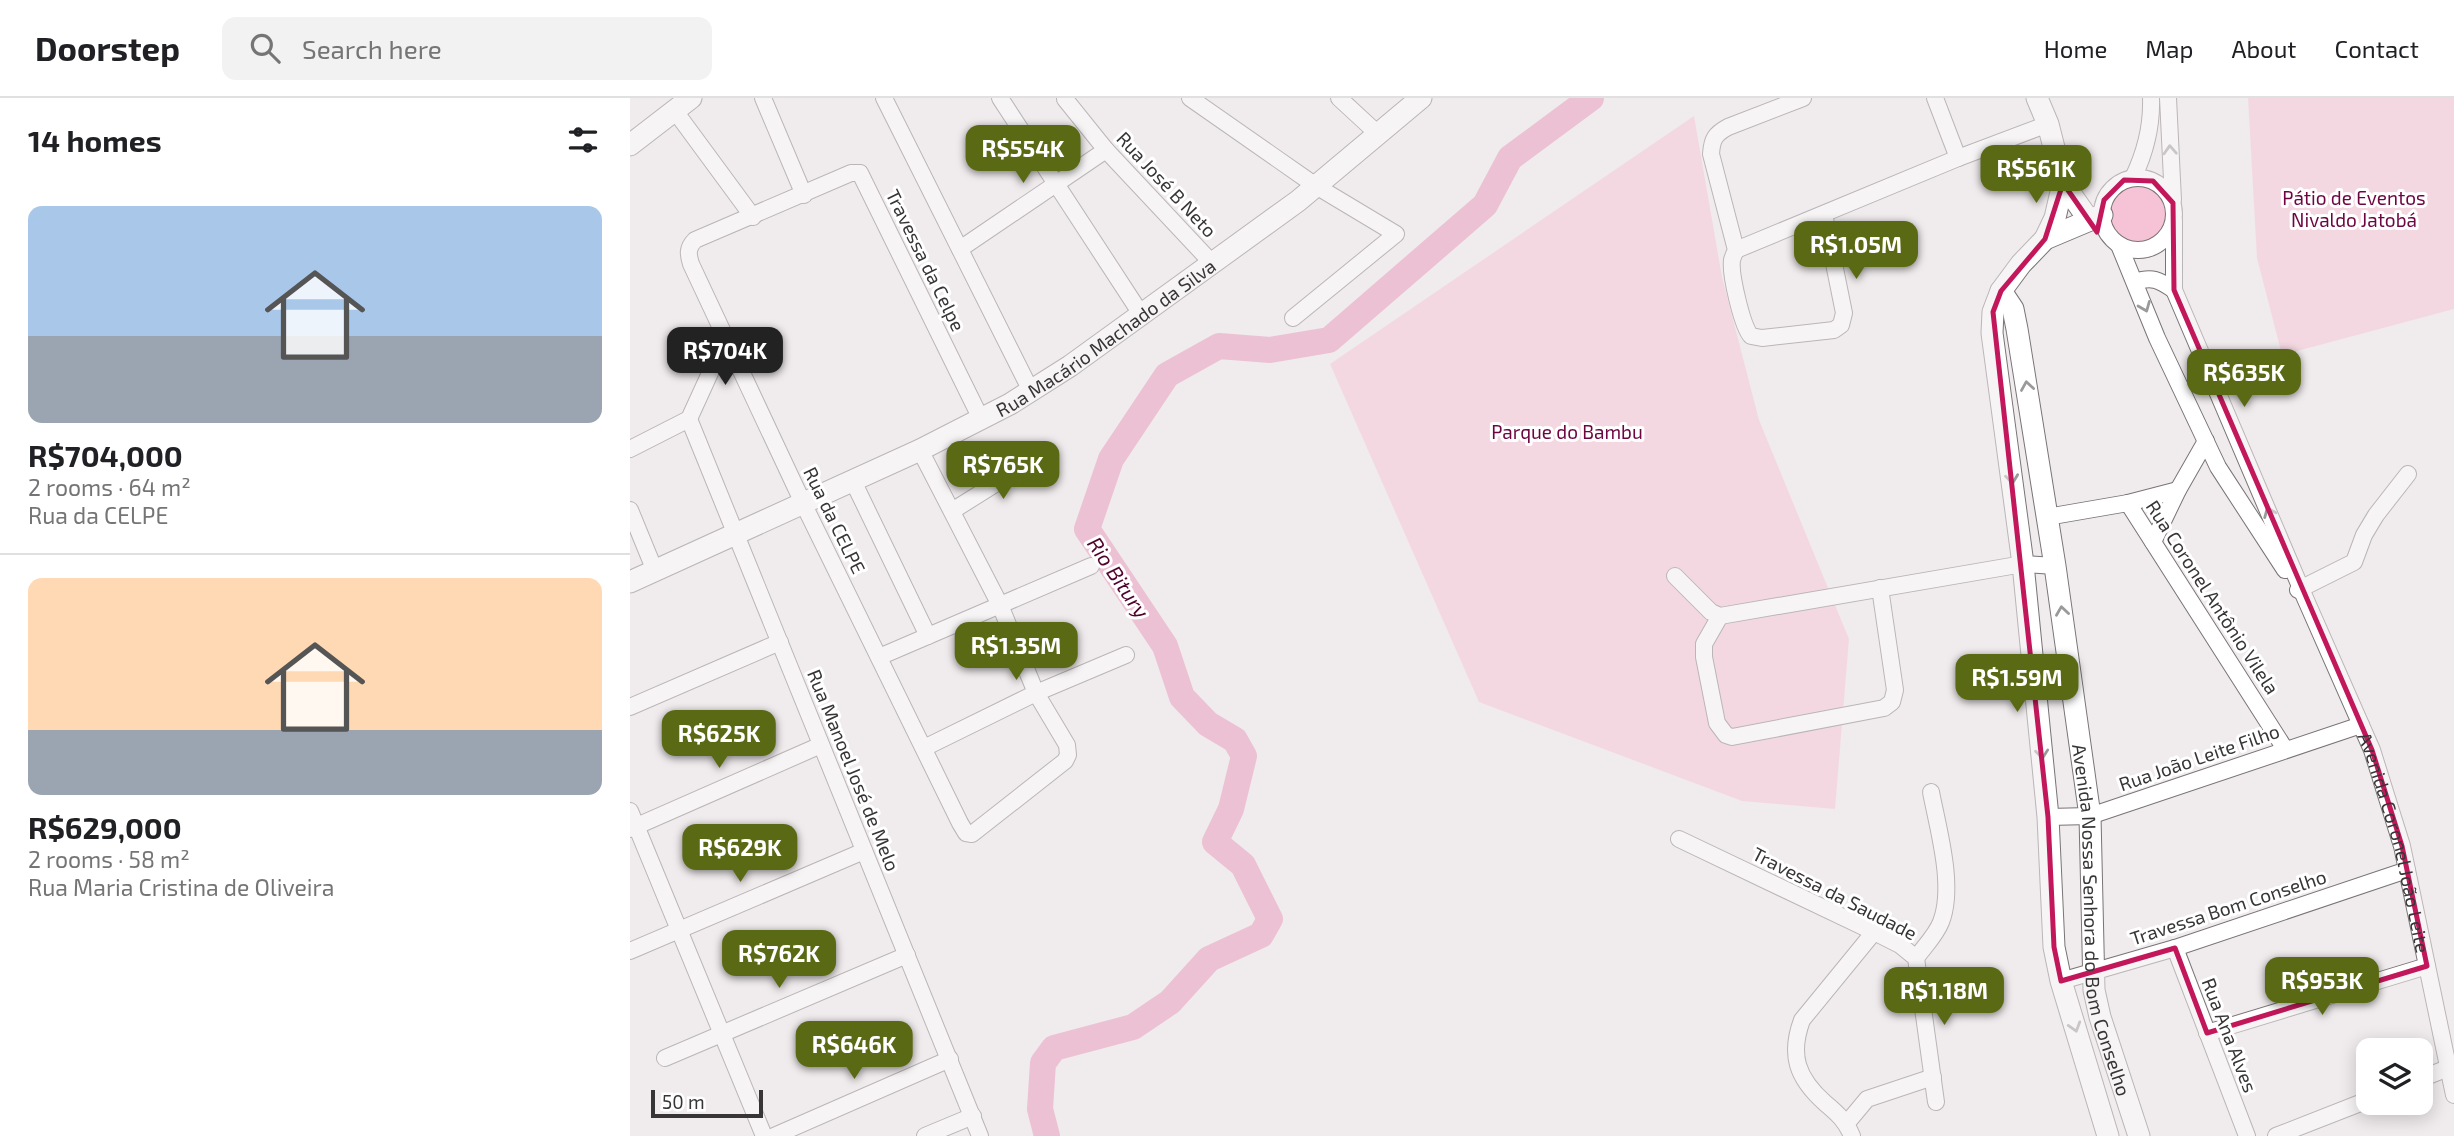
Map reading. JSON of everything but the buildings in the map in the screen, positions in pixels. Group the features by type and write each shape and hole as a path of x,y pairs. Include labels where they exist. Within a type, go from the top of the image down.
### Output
{"street":[{"path":"632,139 683,104 752,217 804,195 763,98"},
{"path":"884,98 1031,391"},
{"path":"1000,98 1142,314"},
{"path":"1190,98 1316,186 1396,234 1293,317"},
{"path":"1339,98 1378,134"},
{"name":"Rua Macário Machado da Silva","path":"630,582 920,450 1031,391 1142,314 1316,186 1422,98"},
{"path":"1737,250 1711,154 1712,140 1718,132 1728,127 1803,98"},
{"path":"1935,98 1958,158"},
{"path":"2036,98 2048,124 2063,183 2055,218 2045,239"},
{"path":"2063,183 2119,244 2132,250 2159,244 2169,234 2174,221 2168,98"},
{"name":"Rua José B Neto","path":"1065,100 1106,150 1212,263"},
{"path":"2133,177 2144,155 2149,102"},
{"path":"1824,214 1844,313 1841,325 1833,330 1762,338 1751,336 1743,321 1732,270 1733,257 1737,250 1958,158 2048,124"},
{"path":"960,249 1106,150"},
{"name":"Travessa da Celpe","path":"804,195 851,173 860,173 981,419"},
{"path":"2096,218 2109,192 2116,185 2133,177 2153,181 2168,194 2173,203"},
{"name":"Rua da CELPE","path":"752,217 693,242 688,252 691,264 803,503 960,823 969,835 1065,761 1069,751 1065,740 1036,693"},
{"name":"Avenida Nossa Senhora do Bom Conselho","path":"2096,218 2045,239 2021,264 2001,291 1993,312 1992,332 2023,564 2048,817 2054,947 2061,981 2108,1136"},
{"name":"Avenida Coronel João Leite","path":"2174,221 2174,290 2301,592 2372,750 2402,846 2454,1095"},
{"name":"Avenida Coronel João Leite","path":"2119,244 2157,338 2218,467 2301,592"},
{"path":"2135,282 2147,278 2158,279 2174,290"},
{"name":"Avenida Nossa Senhora do Bom Conselho","path":"2001,291 2013,309 2017,329 2055,566 2090,816 2094,990 2100,1017 2139,1136"},
{"path":"630,449 689,419 726,338"},
{"name":"Rua Manoel José de Melo","path":"689,419 980,1136"},
{"path":"2153,542 2178,490 2206,442"},
{"path":"920,450 1000,605 1036,693"},
{"path":"952,511 1035,459"},
{"path":"2301,592 2354,562 2364,535 2376,515 2408,474"},
{"path":"853,481 928,636"},
{"path":"2047,517 2178,490"},
{"name":"Rua Coronel Antônio Vilela","path":"2128,502 2285,749"},
{"path":"630,510 655,571"},
{"path":"1675,576 1711,612 1720,616 2023,564 2055,566"},
{"path":"879,657 1091,566"},
{"path":"1720,616 1704,644 1704,657 1717,723 1726,735 1732,737 1884,708 1892,702 1895,690 1880,588"},
{"path":"630,708 780,642"},
{"path":"924,748 1036,693 1126,655"},
{"name":"Rua João Leite Filho","path":"2048,817 2090,816 2361,725"},
{"path":"764,1136 632,822 821,745"},
{"path":"1916,958 1940,923 1945,908 1945,872 1931,792"},
{"name":"Travessa da Saudade","path":"1679,839 1900,945 1916,958 1936,1102"},
{"path":"630,951 864,850"},
{"name":"Travessa Bom Conselho","path":"2061,981 2175,948 2407,870"},
{"path":"1874,932 1802,1020 1796,1036 1795,1055 1806,1084 1850,1129 1867,1099 1933,1077"},
{"name":"Rua Ana Alves","path":"2175,948 2246,1136"},
{"path":"665,1058 907,955"},
{"path":"2207,1033 2427,965"},
{"path":"774,1136 950,1059"},
{"path":"2433,1074 2448,1068"},
{"path":"2276,1136 2356,1105"},
{"path":"925,1136 973,1116"}],"highlighted area":[{"path":"2124,180 2153,181 2173,203 2174,290 2372,750 2402,846 2427,966 2207,1033 2175,948 2061,981 2054,947 2048,817 1993,312 2001,291 2045,239 2063,183 2097,232 2104,200"}],"green space":[{"name":"Pátio de Eventos Nivaldo Jatobá","path":"2248,98 2454,98 2454,309 2282,355 2257,258"},
{"name":"Parque do Bambu","path":"1694,116 1722,277 1759,420 1849,639 1835,809 1742,801 1479,702 1330,364"},
{"path":"2139,181 2157,187 2165,195 2171,213 2165,231 2157,239 2139,245 2121,239 2113,231 2107,213 2113,195 2121,187"}],"waterway":[{"name":"Rio Bitury","path":"1047,1136 1040,1109 1043,1063 1054,1048 1133,1027 1170,1002 1209,959 1261,935 1270,919 1243,865 1215,842 1231,809 1244,756 1235,740 1208,724 1182,697 1165,646 1087,529 1111,459 1167,375 1219,346 1270,350 1329,340 1485,205 1510,158 1591,98"}]}
